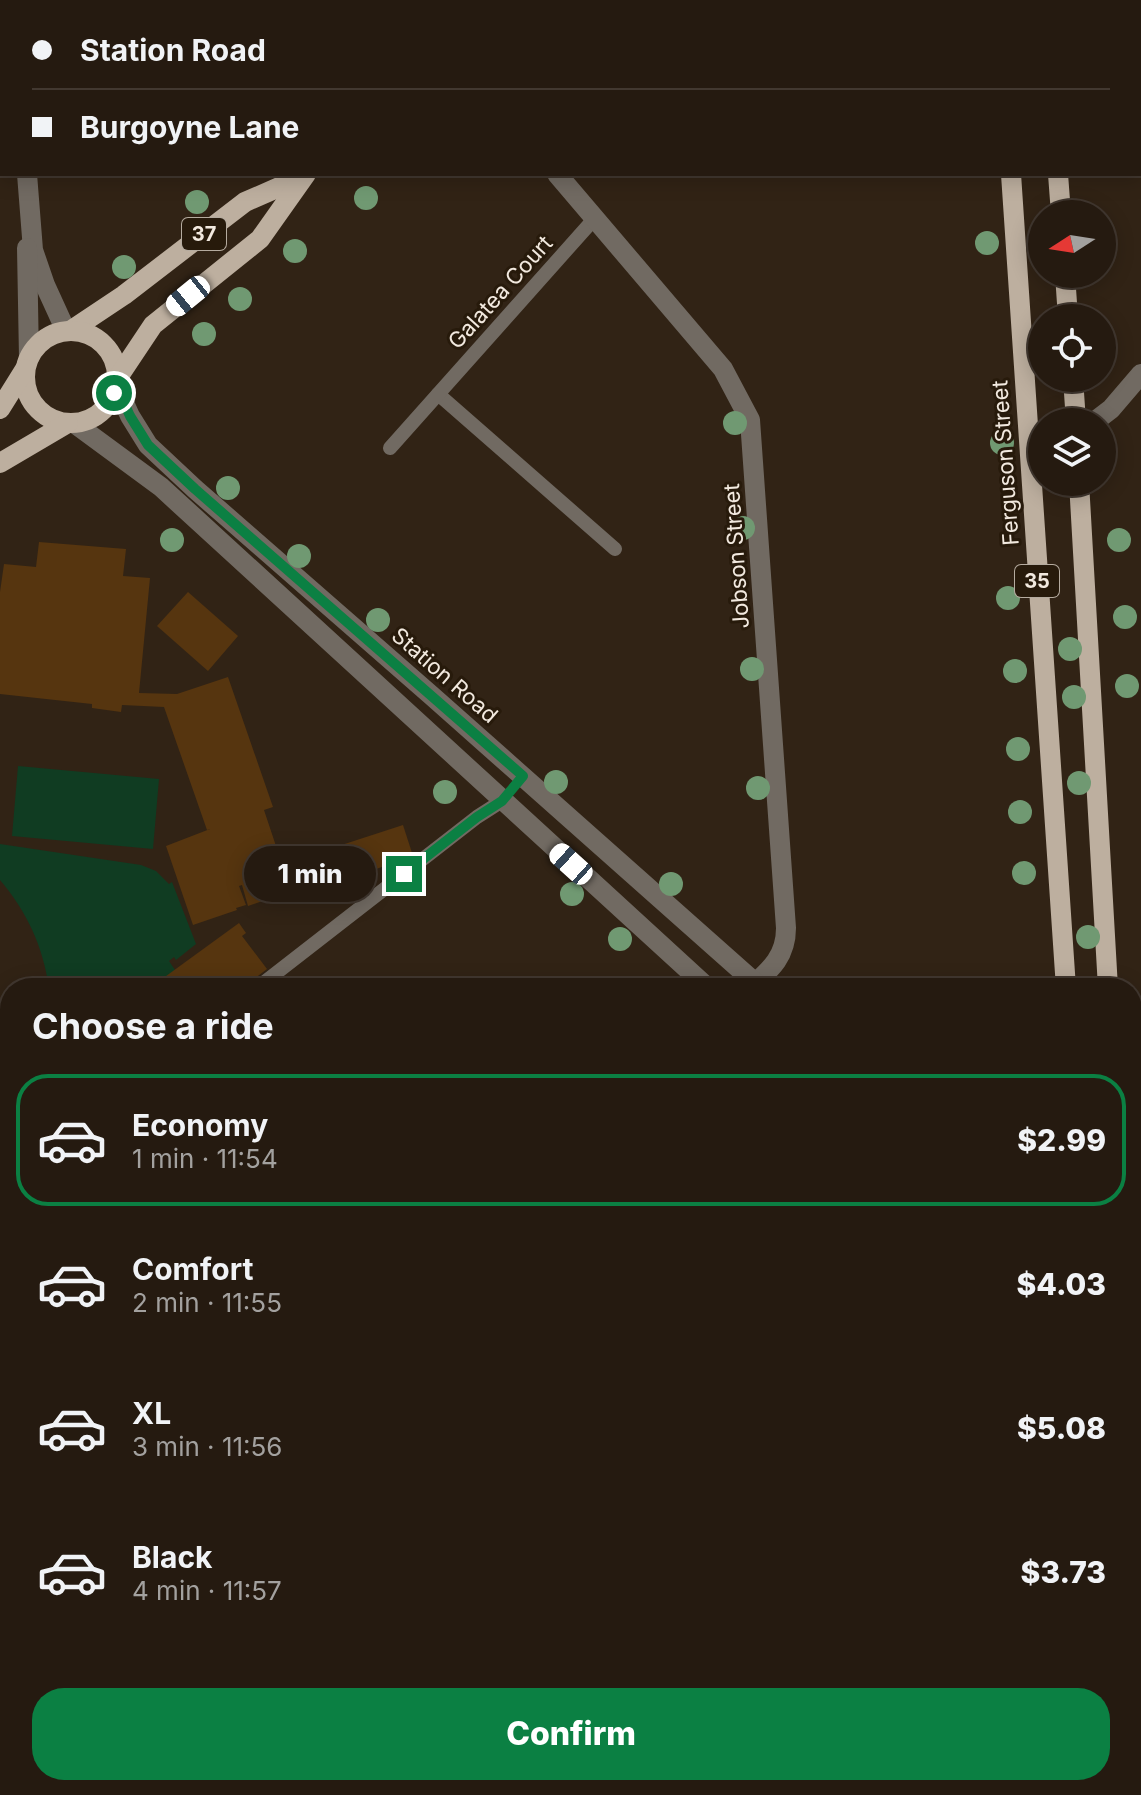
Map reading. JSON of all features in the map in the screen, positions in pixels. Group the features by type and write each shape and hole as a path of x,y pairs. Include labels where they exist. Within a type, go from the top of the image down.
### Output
{"main road":[{"name":"37","path":"0,409 44,340 68,331 124,295 245,202 304,176"},
{"name":"37","path":"0,463 71,423 91,418 105,408 116,382 153,325 260,239 304,176"},
{"name":"Ferguson Street","path":"1011,176 1032,408"},
{"path":"1058,176 1060,200"},
{"path":"68,331 87,334 107,348 115,362 116,382"},
{"path":"28,362 26,385 34,403 49,417 71,423"},
{"name":"Ferguson Street","path":"1038,496 1065,978"},
{"name":"35","path":"1080,496 1107,978"}],"street":[{"path":"27,176 37,264 68,331"},
{"name":"Jobson Street","path":"559,176 723,369 750,420 786,928 786,943 781,957 762,978"},
{"path":"28,362 25,264 30,216"},
{"name":"Station Road","path":"116,382 130,416 148,445 746,978"},
{"path":"1112,408 1137,388"},
{"path":"71,423 161,487 697,978"},
{"path":"502,801 523,776"}],"lane":[{"name":"Galatea Court","path":"390,448 595,218"},
{"path":"438,394 615,549"},
{"path":"270,978 477,817 502,801"}],"green space":[{"path":"18,766 159,779 153,849 12,836"},
{"path":"0,844 141,865 156,871 169,884 172,882 196,944 176,960 174,957 169,961 175,970 171,978 47,978 32,930 0,880"}],"building":[{"path":"39,542 126,549 123,576 150,578 139,693 177,694 228,677 273,807 264,810 291,891 248,906 242,885 239,886 246,905 193,925 166,846 210,829 207,830 164,707 122,705 121,712 92,708 92,704 0,694 0,592 4,564 36,567"},
{"path":"188,592 238,636 208,671 157,626"},
{"path":"403,825 413,856 328,886 317,853"},
{"path":"239,923 246,933 242,936 267,969 255,978 163,978"}],"route":[{"path":"114,393 116,385 148,445 523,776 502,801 404,874"}]}
